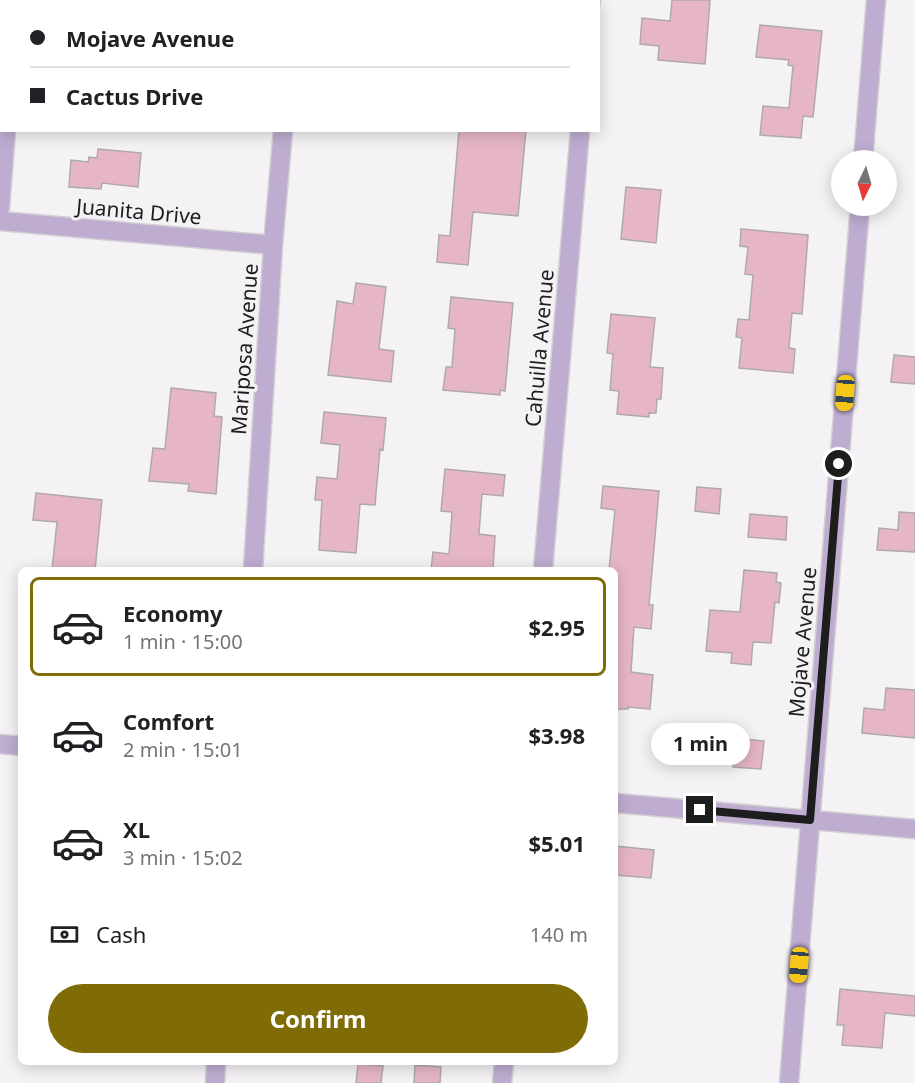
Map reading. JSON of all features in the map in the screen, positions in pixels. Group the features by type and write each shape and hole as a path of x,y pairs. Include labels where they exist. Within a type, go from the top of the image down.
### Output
{"street":[{"path":"864,150 876,0"},
{"path":"0,207 6,132"},
{"name":"Mariposa Avenue","path":"253,567 273,245 283,132"},
{"name":"Cahuilla Avenue","path":"543,567 580,132"},
{"name":"Mojave Avenue","path":"789,1083 859,216"},
{"name":"Juanita Drive","path":"0,221 273,245"},
{"path":"0,744 18,746"},
{"path":"618,802 915,829"},
{"path":"215,1083 216,1065"},
{"path":"502,1083 504,1065"}],"building":[{"path":"672,0 710,0 705,64 658,60 659,46 640,44 642,18 670,21"},
{"path":"760,25 822,31 813,117 803,116 801,138 760,135 763,106 789,108 793,66 788,65 789,60 756,57"},
{"path":"459,132 526,132 518,216 473,212 468,265 437,262 439,235 450,236"},
{"path":"98,149 141,153 138,187 102,183 101,189 69,187 71,160 88,162 89,157 97,158"},
{"path":"626,187 661,190 656,243 621,239"},
{"path":"741,229 808,235 802,314 792,313 789,348 795,349 793,373 739,368 742,338 736,337 738,319 749,320 753,275 745,274 748,247 740,246"},
{"path":"356,283 386,287 379,349 394,351 391,382 328,375 337,301 353,304"},
{"path":"451,297 513,303 505,391 500,390 500,395 443,390 446,367 452,367 455,329 448,328"},
{"path":"611,314 655,318 650,367 663,368 661,399 657,399 656,413 649,413 649,417 617,414 619,391 610,390 613,354 607,353"},
{"path":"894,355 915,357 915,384 891,382"},
{"path":"171,388 216,393 214,416 222,417 216,494 188,491 189,484 149,481 153,448 165,449"},
{"path":"324,412 386,418 383,450 380,449 375,505 360,504 356,553 319,550 322,500 315,500 317,477 337,479 340,445 321,443"},
{"path":"445,469 505,475 503,496 482,494 479,534 495,536 493,567 431,567 433,552 449,554 452,512 441,511"},
{"path":"603,486 659,491 649,605 653,605 651,629 634,627 631,672 653,675 650,709 628,707 628,709 618,709 618,567 609,567 615,510 601,508"},
{"path":"697,487 721,489 719,514 695,511"},
{"path":"36,493 102,500 95,567 52,567 57,522 33,520"},
{"path":"899,512 915,513 915,552 877,550 879,528 898,530"},
{"path":"750,514 787,517 786,540 748,537"},
{"path":"744,570 777,573 776,582 781,583 779,603 775,602 771,643 753,642 751,665 731,663 732,653 706,651 710,610 740,612"},
{"path":"886,688 915,690 915,738 862,733 864,708 884,710"},
{"path":"699,735 764,741 761,769 733,767 733,762 697,758"},
{"path":"618,846 654,850 651,878 618,875"},
{"path":"840,989 915,996 915,1016 885,1013 882,1048 842,1045 844,1025 837,1025"},
{"path":"358,1065 383,1066 381,1083 356,1083"},
{"path":"415,1065 441,1067 440,1083 414,1083"}],"route":[{"path":"700,810 810,820 839,464"}]}
